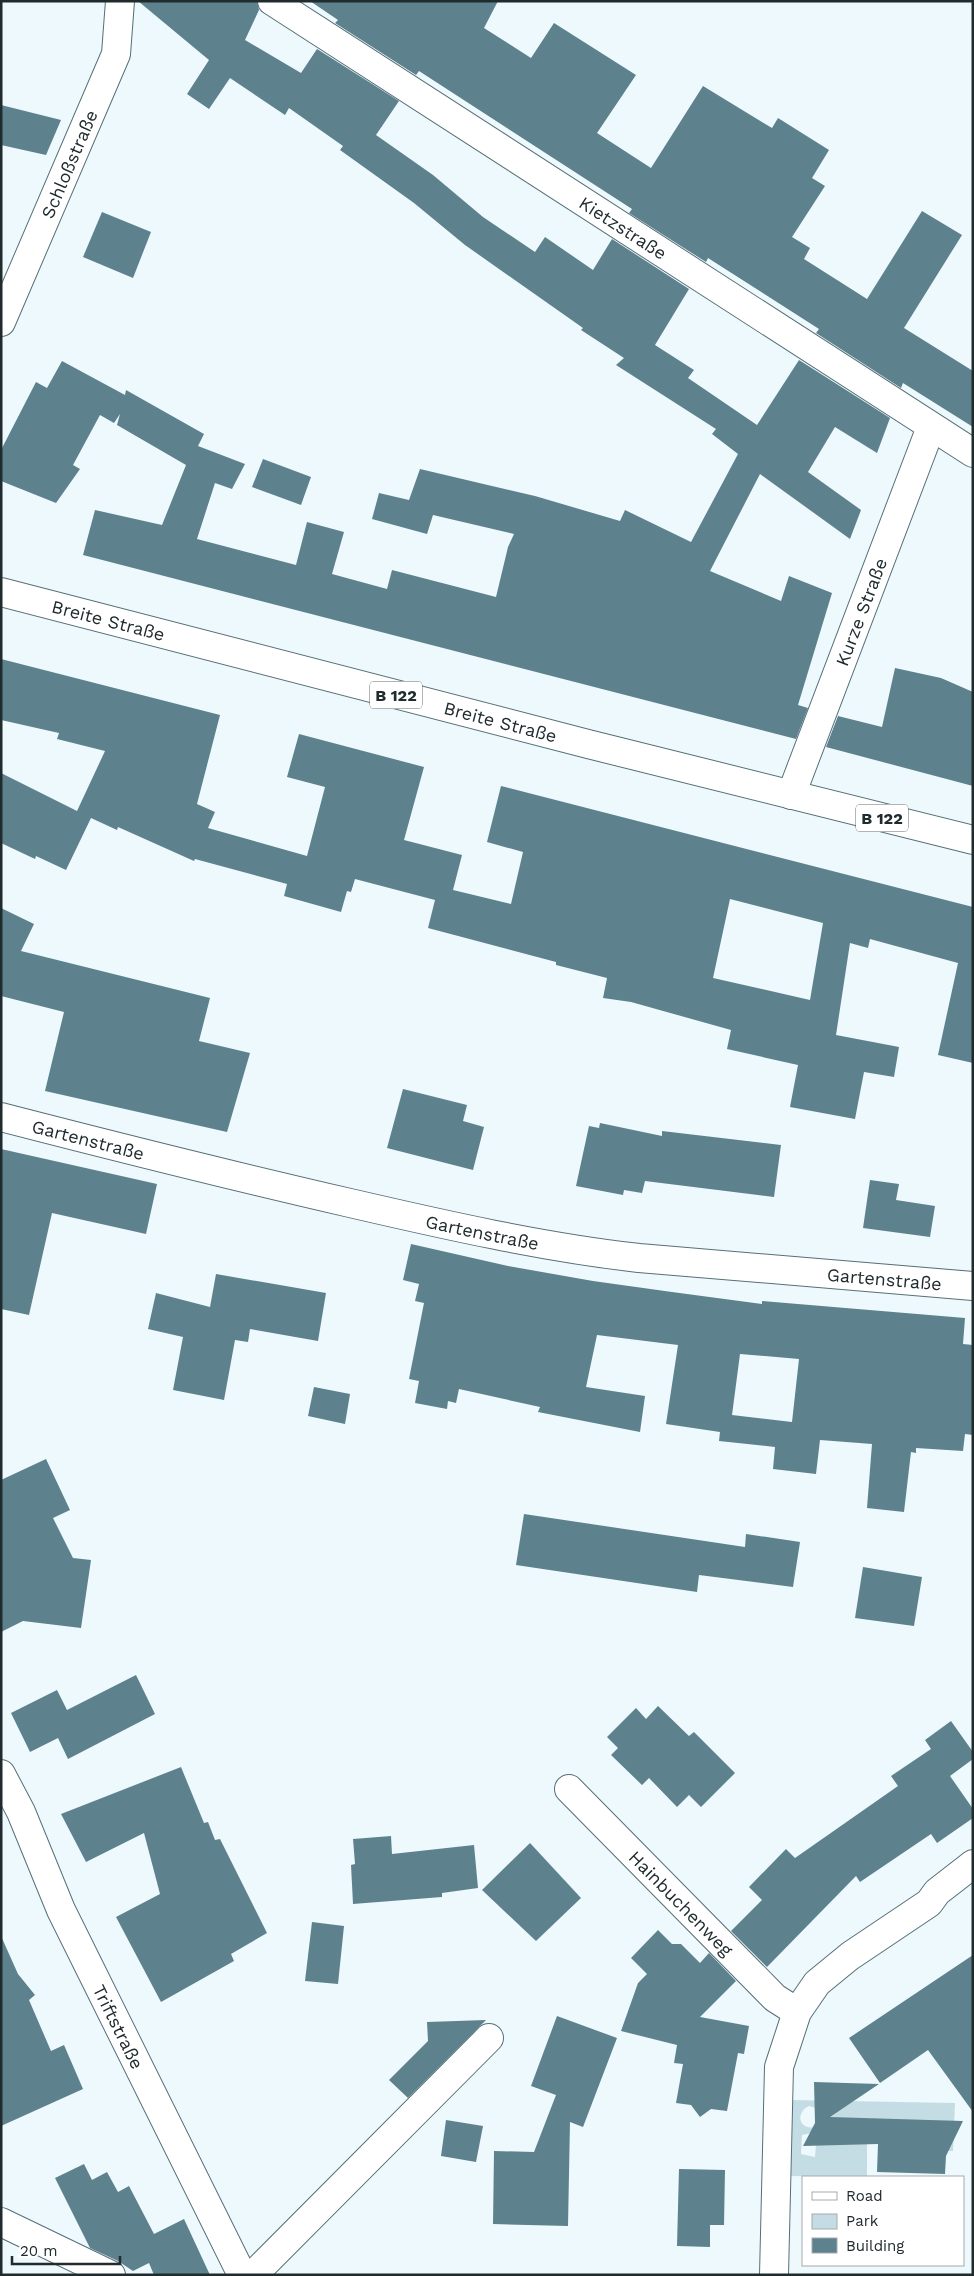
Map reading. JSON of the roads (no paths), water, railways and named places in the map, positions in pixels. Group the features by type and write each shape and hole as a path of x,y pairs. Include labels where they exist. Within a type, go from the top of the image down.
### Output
{"street":[{"name":"Schloßstraße","path":"1,322 116,54 120,1"},
{"name":"Kietzstraße","path":"272,1 973,453"},
{"name":"Kurze Straße","path":"792,795 930,427"},
{"name":"Breite Straße","path":"1,592 973,840"},
{"name":"Gartenstraße","path":"1,1117 214,1171 400,1214 588,1252 973,1286"},
{"name":"Triftstraße","path":"1,1774 21,1812 61,1910 242,2275"},
{"name":"Hainbuchenweg","path":"569,1789 775,1998 797,2012"},
{"path":"774,2275 778,2066 797,2012 817,1983 850,1956 929,1904 937,1892 973,1864"},
{"path":"253,2275 489,2038"},
{"path":"1,2222 111,2275"}]}
